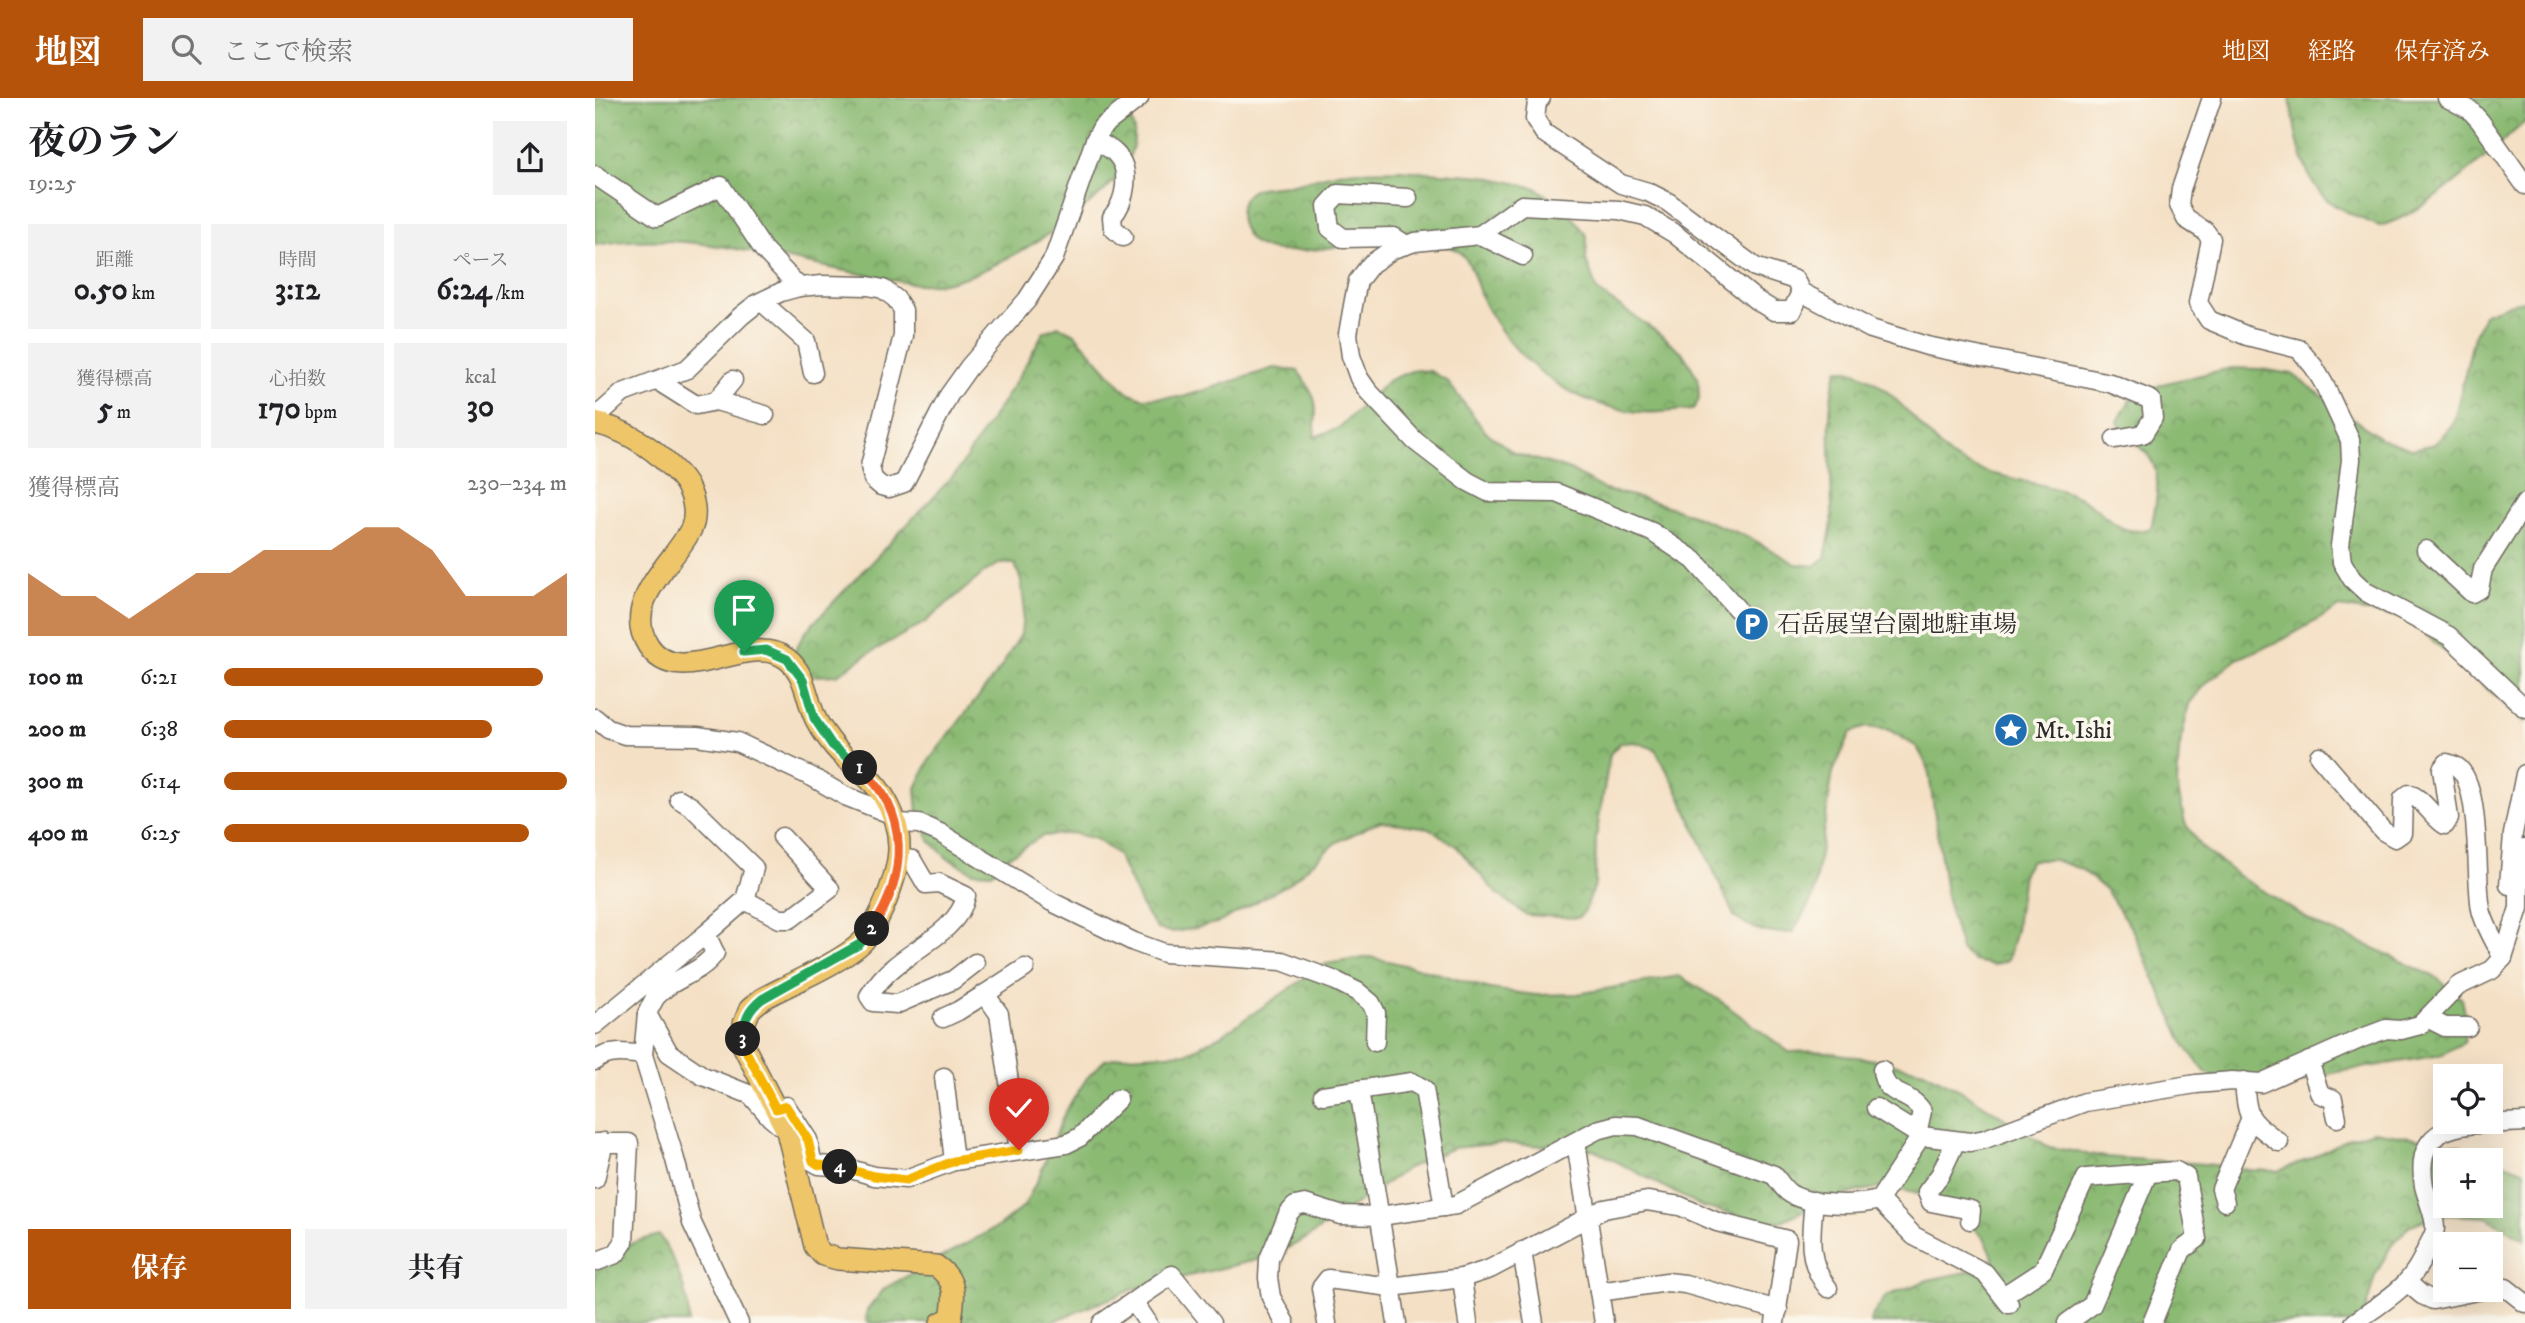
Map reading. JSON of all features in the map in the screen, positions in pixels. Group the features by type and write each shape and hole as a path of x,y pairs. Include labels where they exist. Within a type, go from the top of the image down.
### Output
{"main road":[{"path":"595,423 613,426 661,457 683,479 689,490 694,515 692,528 659,574 642,604 641,625 648,645 661,659 681,665 766,650 787,659 803,680 814,718 832,745 868,775 883,795 894,819 900,844 896,877 874,926 860,944 762,999 750,1009 744,1024 743,1045 787,1131 815,1246 823,1255 838,1259 936,1266 947,1273 953,1288 948,1321"}],"street":[{"path":"595,418 623,393 687,369 741,316 781,292 799,287 868,286 883,289 896,299 903,310 903,336 870,474 881,486 904,483 949,395 1027,300 1055,258 1095,140 1102,127 1139,98"},
{"path":"1541,98 1537,102 1535,119 1544,133 1621,184 1648,192 1668,202 1755,267 1795,280 1801,292 1871,329 1967,355 2110,383 2151,400 2153,418 2143,434 2115,439"},
{"path":"2212,98 2181,189 2179,205 2186,219 2205,231 2211,239 2198,303 2209,320 2247,336 2299,349 2324,384 2350,440 2351,460 2340,546 2343,562 2352,579 2366,592 2449,636 2525,708"},
{"path":"2447,98 2470,110 2480,121 2525,185"},
{"path":"1095,140 1113,151 1121,160 1125,183 1122,206 1112,217 1113,228 1123,237"},
{"path":"595,175 657,217 721,186 762,249 799,287"},
{"path":"1405,250 1394,237 1343,238 1330,228 1327,206 1338,194 1408,198"},
{"path":"1737,608 1693,560 1652,532 1569,496 1556,493 1487,492 1467,481 1415,441 1359,378 1347,334 1353,300 1358,281 1371,264 1405,250 1480,235 1522,205 1619,210 1645,216 1675,234 1756,300 1774,311 1792,311 1801,292"},
{"path":"1480,235 1523,256"},
{"path":"762,302 806,341 813,373"},
{"path":"716,401 733,380"},
{"path":"658,381 696,405 716,401 765,415"},
{"path":"2426,550 2472,593 2479,589 2483,569 2525,503"},
{"path":"595,718 608,729 625,735 697,736 737,742 894,819 919,824 940,833 1052,902 1134,942 1164,953 1282,961 1336,981 1358,992 1371,1003 1376,1013 1375,1042"},
{"path":"2319,756 2383,831 2395,838 2402,833 2403,799 2409,794 2418,797 2435,819 2445,825 2449,818 2442,769 2447,763 2458,767 2468,786 2472,802 2478,843 2481,912 2503,958"},
{"path":"2510,931 2509,867 2525,775"},
{"path":"595,1024 745,900 754,868 692,807 679,799"},
{"path":"745,900 780,919 790,919 830,889 782,837"},
{"path":"1876,1108 1919,1135 1970,1142 2085,1102 2196,1084 2261,1083 2386,1029 2401,1030 2420,1025 2458,986 2492,970 2503,958 2510,931 2522,908 2519,877 2525,848"},
{"path":"898,858 912,860 926,884 939,883 966,896 964,910 922,948 895,966 878,982 869,996 873,1002 897,1004 953,980 975,963"},
{"path":"706,934 715,953 710,961 672,984 655,998 647,1014 643,1055 692,1223 739,1323"},
{"path":"943,1018 1025,968"},
{"path":"985,994 999,1014 1019,1150"},
{"path":"647,1014 669,1053 703,1076 751,1095 771,1118 787,1131"},
{"path":"2427,1018 2445,1027 2468,1027"},
{"path":"595,1061 617,1053 643,1055"},
{"path":"2309,1061 2320,1094 2333,1099 2337,1118"},
{"path":"1285,1323 1271,1297 1269,1259 1288,1214 1295,1206 1305,1204 1341,1215 1380,1216 1456,1205 1597,1130 1616,1125 1638,1126 1773,1175 1788,1192 1806,1201 1864,1204 1879,1200 1919,1135 1922,1111 1917,1103 1890,1090 1885,1084 1882,1070"},
{"path":"944,1077 954,1161"},
{"path":"1323,1095 1412,1082 1424,1089 1444,1208"},
{"path":"2225,1202 2221,1189 2251,1120 2244,1082"},
{"path":"1359,1090 1397,1323"},
{"path":"776,1109 786,1106 808,1140 813,1161 819,1165 843,1167 874,1176 906,1180 954,1161 1066,1144 1080,1136 1118,1099"},
{"path":"2251,1120 2279,1142"},
{"path":"2354,1323 2409,1283 2425,1255 2435,1229 2424,1184 2424,1157 2430,1143 2443,1130 2465,1124 2525,1122"},
{"path":"1956,1141 1940,1175 1927,1192 1931,1202 1972,1210"},
{"path":"1576,1142 1604,1323"},
{"path":"595,1179 600,1143 629,1143 624,1242 617,1254 595,1262"},
{"path":"1879,1200 1914,1236 1985,1273 2006,1300 2043,1270 2086,1178 2176,1171 2186,1177 2197,1239 2182,1250 2153,1323"},
{"path":"2067,1323 2092,1305 2148,1173"},
{"path":"1814,1201 1810,1244 1819,1277 1828,1288"},
{"path":"1327,1323 1321,1288 1328,1279 1391,1287 1462,1278 1490,1269 1604,1209 1647,1202 1680,1206 1717,1222 1787,1240 1777,1317 1685,1284 1667,1282 1599,1292"},
{"path":"1522,1251 1534,1323"},
{"path":"1102,1323 1172,1275 1211,1323"},
{"path":"1462,1278 1468,1323"},
{"path":"2409,1283 2422,1295 2433,1300"},
{"path":"2503,1288 2525,1303"},
{"path":"1133,1302 1148,1323"}],"green space":[{"path":"595,98 1118,98 1132,123 1134,138 1125,166 1116,178 1097,198 1054,230 979,272 935,284 915,284 756,252 692,243 628,241 595,245"},
{"path":"2290,98 2525,98 2525,122 2435,197 2397,220 2379,226 2334,205 2315,185 2308,174 2300,149"},
{"path":"1398,170 1484,176 1536,188 1570,213 1587,236 1586,260 1597,291 1682,352 1698,378 1699,400 1692,410 1645,412 1614,408 1569,391 1548,378 1530,363 1498,326 1485,305 1467,260 1453,248 1384,241 1309,250 1273,250 1259,246 1249,238 1242,225 1241,205 1244,198 1256,189 1288,185 1339,173"},
{"path":"2525,301 2525,722 2422,631 2399,617 2340,607 2284,639 2237,659 2205,684 2189,704 2179,750 2177,785 2185,823 2201,847 2239,876 2319,926 2437,978 2462,999 2467,1023 2464,1042 2441,1055 2337,1072 2273,1090 2240,1088 2206,1073 2185,1046 2133,931 2106,890 2081,869 2054,860 2031,860 2023,873 2016,929 2008,960 1994,965 1974,961 1961,950 1947,900 1928,767 1917,747 1889,730 1867,727 1851,732 1833,772 1813,897 1793,932 1763,931 1735,918 1676,787 1655,749 1635,742 1620,743 1610,754 1596,837 1595,884 1585,911 1578,918 1526,915 1496,893 1457,847 1429,828 1380,821 1335,843 1290,883 1220,922 1171,932 1157,929 1142,907 1117,854 1096,839 1071,833 1042,836 1008,857 992,873 973,872 947,858 930,841 918,813 916,788 930,759 1000,669 1021,634 1024,604 1021,581 1015,564 999,564 985,572 924,623 868,654 837,675 812,676 792,656 805,632 957,472 1018,378 1043,333 1058,326 1075,334 1125,391 1142,398 1183,397 1274,368 1298,371 1310,388 1315,402 1314,437 1339,428 1389,380 1414,370 1430,371 1447,381 1485,431 1514,453 1568,469 1605,490 1682,511 1748,537 1796,564 1815,566 1825,558 1831,526 1830,422 1833,384 1838,369 1864,376 1877,384 1901,404 1950,456 1998,475 2066,492 2091,504 2122,528 2140,531 2151,528 2157,479 2152,461 2126,437 2118,421 2130,400 2162,384 2231,368 2260,369 2292,374 2380,438 2412,449 2435,444 2453,424 2474,336 2485,313"},
{"path":"1370,957 1490,989 1535,995 1577,994 1679,976 1719,1000 1789,1052 1821,1051 1924,1071 1962,1091 2049,1147 2105,1157 2278,1171 2312,1158 2349,1138 2374,1131 2467,1148 2433,1148 2433,1218 2409,1226 2391,1246 2375,1276 2362,1323 1870,1323 1886,1296 1928,1280 1994,1266 1985,1239 1940,1199 1910,1192 1884,1187 1859,1191 1818,1204 1775,1224 1702,1207 1595,1150 1504,1143 1453,1148 1408,1168 1304,1240 1269,1257 1134,1289 1049,1323 866,1321 867,1310 885,1288 999,1226 1024,1206 1039,1177 1065,1112 1087,1078 1105,1060 1123,1056 1187,1053 1220,1036 1326,964"},
{"path":"2503,1162 2525,1171 2525,1240 2488,1218 2503,1218"},
{"path":"659,1235 680,1277 687,1300 689,1323 595,1323 595,1264 617,1249"}],"place":[{"name":"石岳展望台園地駐車場","path":"1752,624"},
{"name":"Mt. Ishi","path":"2011,730"}],"route":[{"path":"744,652 766,650 787,659 803,680 814,718 832,745 868,775 883,795 896,823 900,844 896,877 874,926 860,944 762,999 750,1009 744,1024 743,1045 776,1109 786,1106 808,1140 813,1161 819,1165 843,1167 874,1176 906,1180 954,1161 1019,1150"}]}
